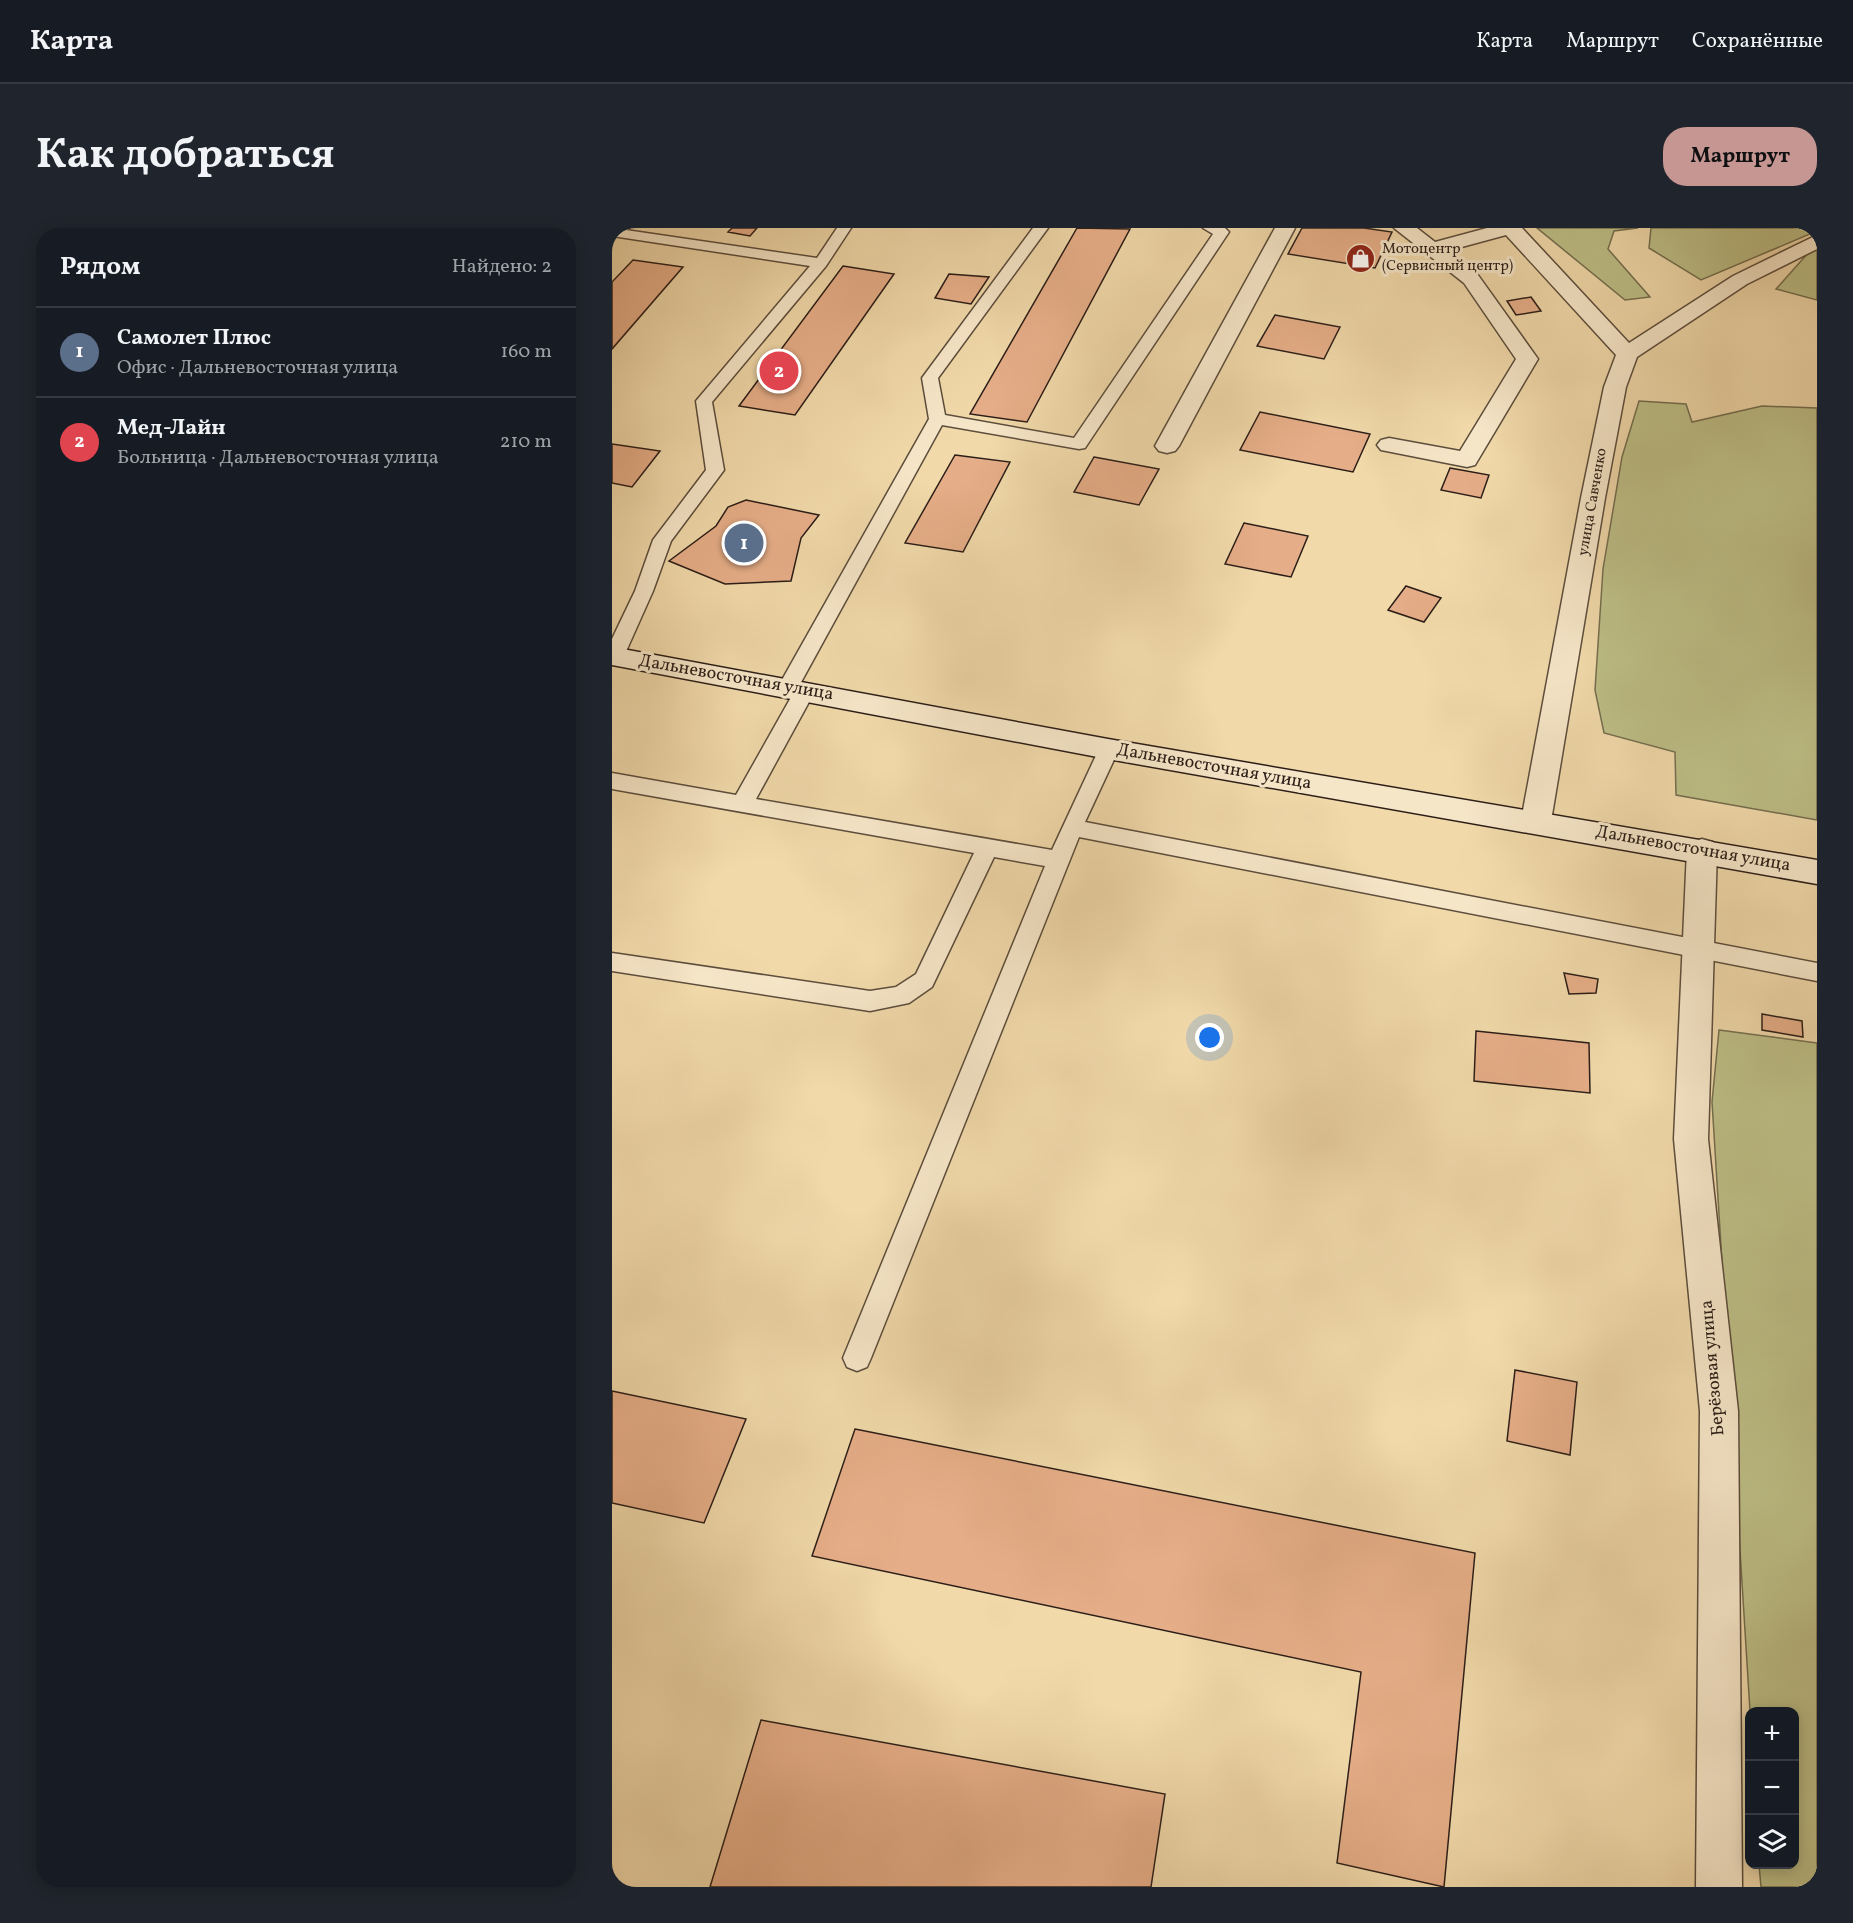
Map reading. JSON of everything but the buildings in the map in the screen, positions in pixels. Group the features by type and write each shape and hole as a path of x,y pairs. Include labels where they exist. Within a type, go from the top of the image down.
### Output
{"street":[{"path":"1167,446 1285,228"},
{"path":"1389,445 1467,460 1527,359 1471,279 1404,228"},
{"path":"1431,249 1510,228 1627,354 1740,280 1817,241"},
{"name":"улица Савченко","path":"1536,821 1593,498 1615,387 1627,354"},
{"name":"Дальневосточная улица","path":"613,656 1109,749 1536,821 1817,872"},
{"name":"Берёзовая улица","path":"1702,850 1691,1139 1719,1411 1719,1887"}],"lane":[{"path":"613,656 644,591 662,540 715,470 704,401 821,262 844,228"},
{"path":"742,804 797,689 937,419 930,378 1041,228"},
{"path":"937,419 1079,444 1222,232 1210,228"},
{"path":"613,233 821,262"},
{"path":"857,1358 1072,828 1109,749"},
{"path":"612,782 1059,860"},
{"path":"1072,828 1817,972"},
{"path":"612,962 870,1001 901,996 924,980 988,847"}],"green space":[{"path":"1537,228 1638,228 1614,231 1608,249 1650,297 1625,300"},
{"path":"1651,228 1817,228 1817,231 1701,280 1649,248"},
{"path":"1817,243 1817,300 1776,289"},
{"path":"1639,401 1686,404 1692,422 1762,406 1817,408 1817,820 1676,795 1675,752 1604,733 1595,690 1603,569 1622,457"},
{"path":"1719,1030 1817,1043 1817,1887 1761,1887 1759,1869 1799,1869 1799,1707 1750,1707 1712,1102"}],"place":[{"name":"Мотоцентр (Сервисный центр)","path":"1361,258"},
{"name":"Мед-Лайн","path":"779,371"},
{"name":"Самолет Плюс","path":"744,543"}]}
